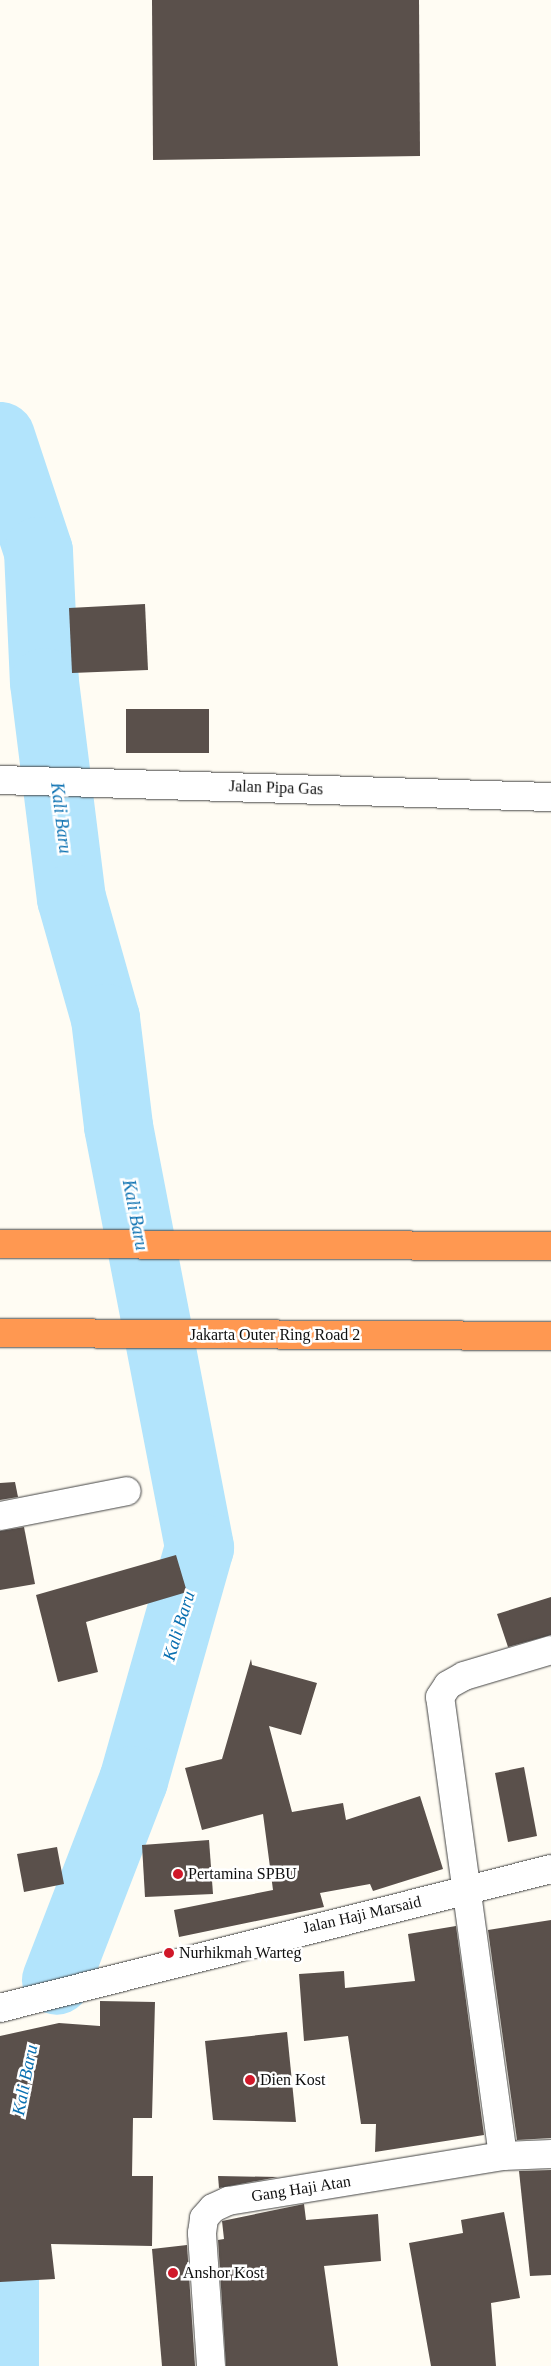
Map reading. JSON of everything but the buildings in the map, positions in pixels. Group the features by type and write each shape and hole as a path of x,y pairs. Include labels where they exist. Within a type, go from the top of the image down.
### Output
{"highway":[{"path":"0,1244 551,1246"},
{"name":"Jakarta Outer Ring Road 2","path":"0,1333 551,1336"}],"street":[{"name":"Jalan Pipa Gas","path":"13,780 551,798"},
{"path":"0,1516 127,1491"},
{"path":"503,2156 469,1890 440,1696 464,1676 551,1650"},
{"name":"Jalan Haji Marsaid","path":"0,2008 551,1869"},
{"name":"Gang Haji Atan","path":"211,2366 202,2233 204,2218 213,2208 228,2201 503,2156 551,2154"}],"waterway":[{"name":"Kali Baru","path":"0,436 38,551 44,682 71,898 105,1018 118,1126 199,1547 133,1780 56,1980"},
{"name":"Kali Baru","path":"4,2188 4,2366"}],"place":[{"name":"Pertamina SPBU","path":"178,1874"},
{"name":"Nurhikmah Warteg","path":"169,1953"},
{"name":"Dien Kost","path":"250,2080"},
{"name":"Anshor Kost","path":"173,2273"}]}
